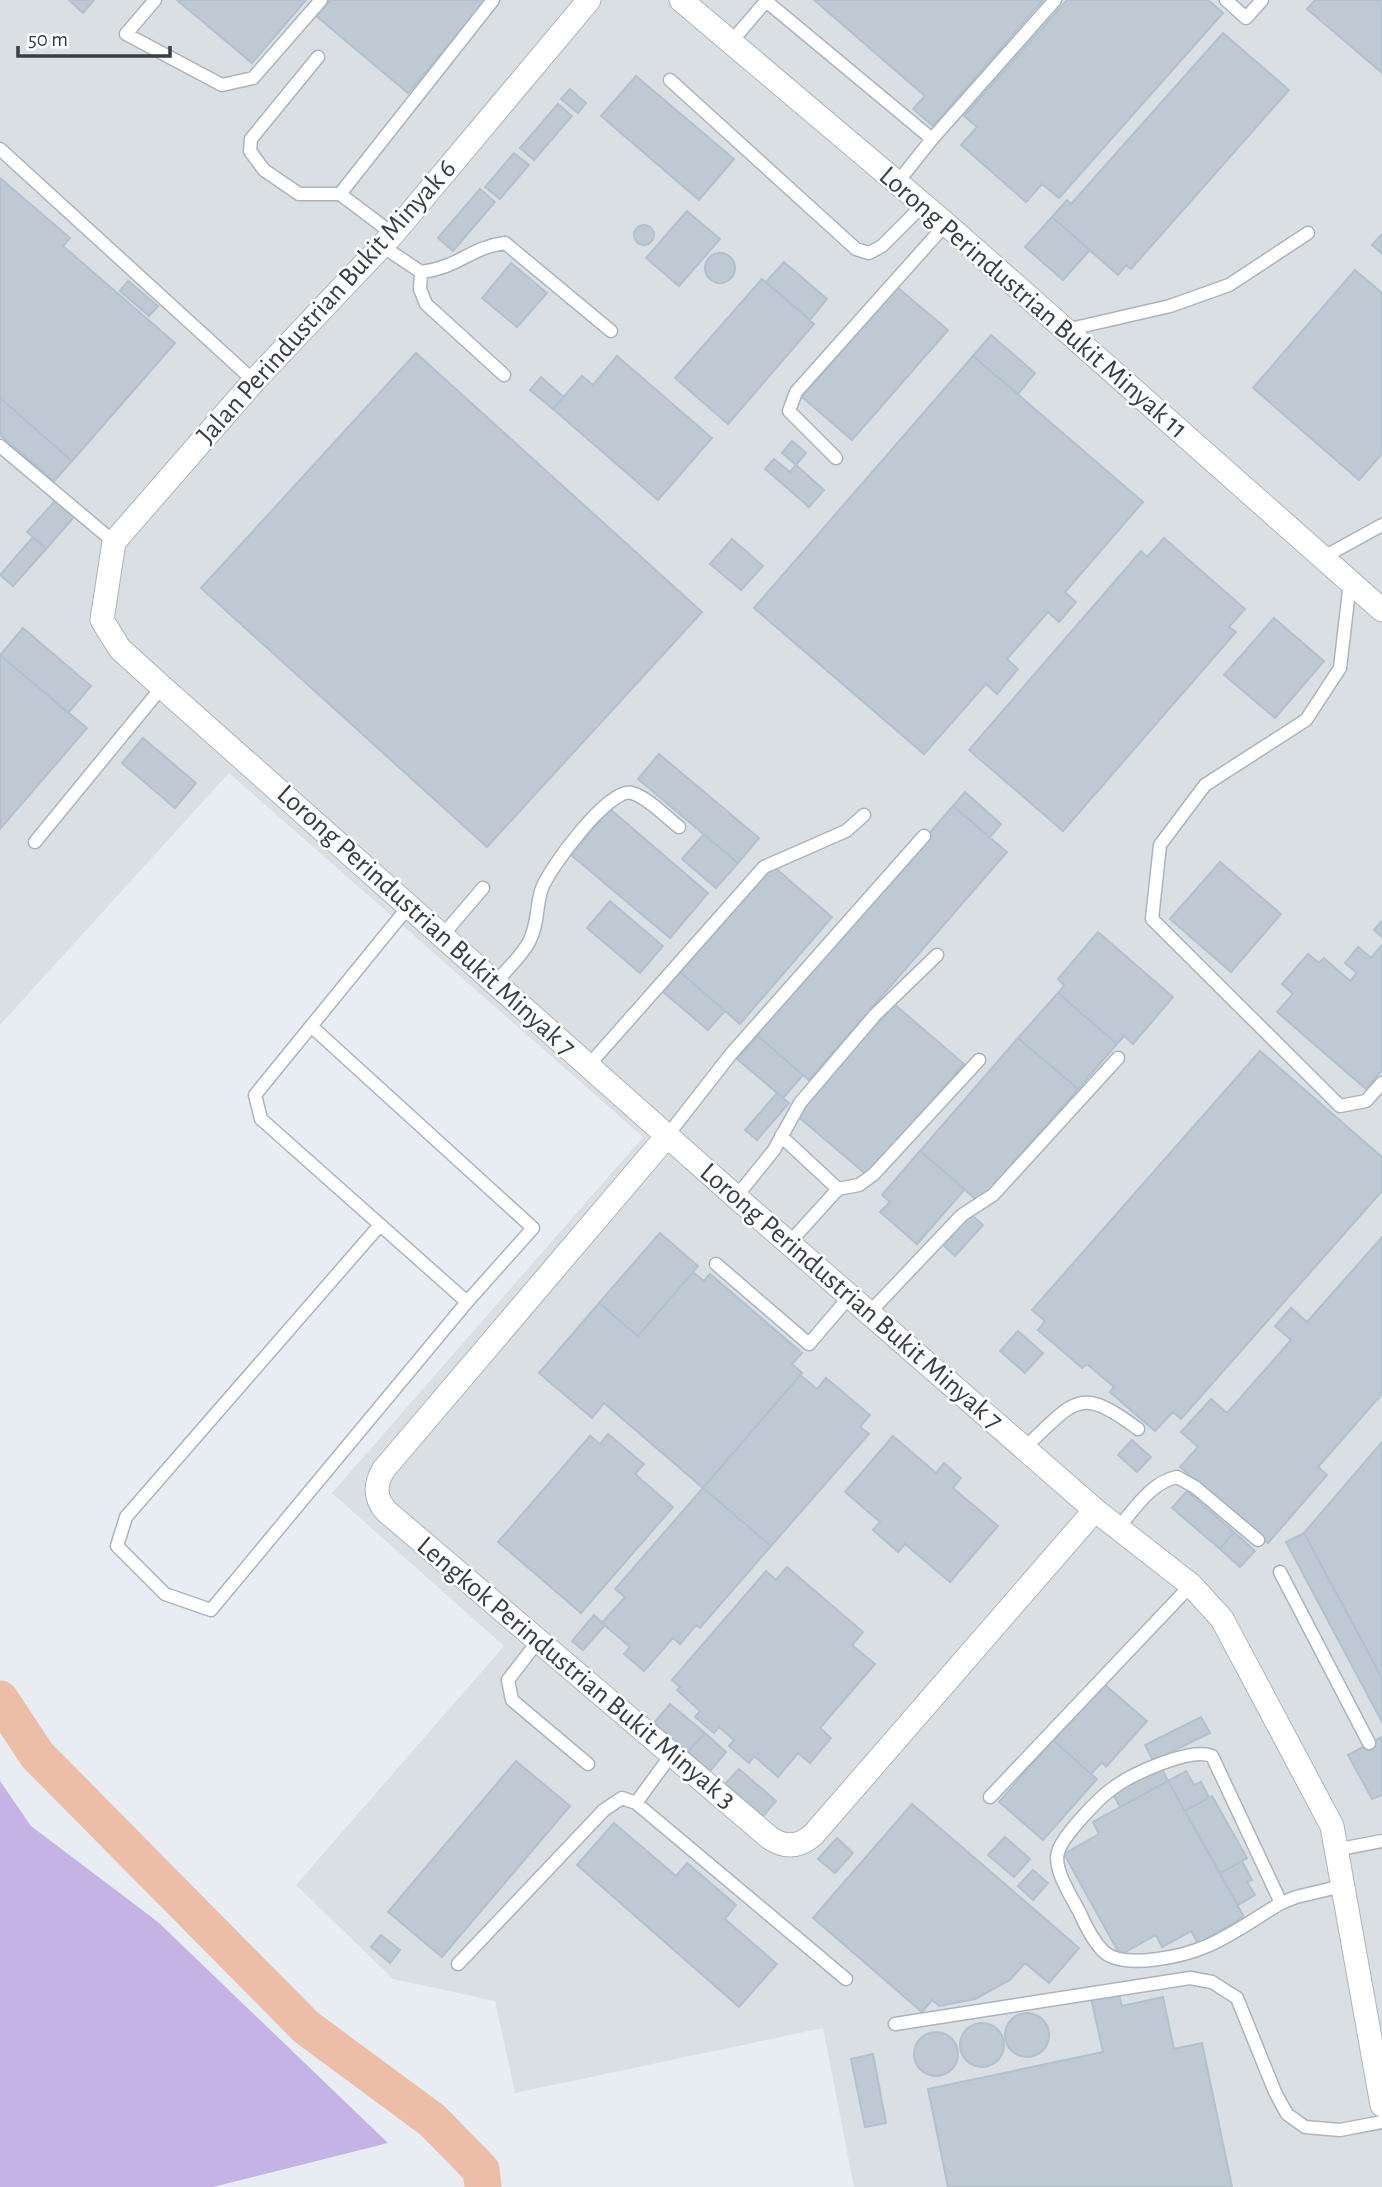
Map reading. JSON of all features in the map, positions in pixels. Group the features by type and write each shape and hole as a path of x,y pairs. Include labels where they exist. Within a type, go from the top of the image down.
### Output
{"street":[{"name":"Jalan Perindustrian Bukit Minyak 6","path":"114,542 254,381 387,240 589,0"},
{"name":"Lorong Perindustrian Bukit Minyak 11","path":"681,0 946,224 1382,610"},
{"name":"Lorong Perindustrian Bukit Minyak 7","path":"114,542 102,620 120,649 736,1197 1117,1529 1191,1585 1222,1619 1332,1826 1382,2105"},
{"name":"Lengkok Perindustrian Bukit Minyak 3","path":"667,1136 384,1469 376,1486 380,1504 386,1511 770,1838 787,1846 806,1841 1095,1510"}],"lane":[{"path":"155,0 125,34 222,85 253,78 321,0"},
{"path":"340,194 493,0"},
{"path":"897,183 932,139 1055,0"},
{"path":"1226,0 1246,18 1262,0"},
{"path":"731,42 767,1 932,139"},
{"path":"318,57 251,139 250,151 264,170 299,194 340,194 421,272"},
{"path":"670,80 856,249 869,253 882,246 923,205"},
{"path":"0,149 254,381"},
{"path":"836,458 789,411 796,391 946,224"},
{"path":"1065,330 1170,306 1228,285 1308,233"},
{"path":"421,272 452,266 486,245 505,243 611,331"},
{"path":"421,272 420,289 426,304 504,375"},
{"path":"0,446 114,542"},
{"path":"1322,558 1382,525"},
{"path":"1350,582 1340,668 1306,720 1205,785 1197,795 1160,845 1152,919 1340,1106 1366,1101 1382,1083"},
{"path":"35,842 162,687"},
{"path":"495,983 528,944 537,924 541,890 555,862 609,801 620,792 632,793 679,827"},
{"path":"588,1066 764,867 846,831 864,815"},
{"path":"667,1136 731,1054 924,836"},
{"path":"442,936 482,888"},
{"path":"408,906 255,1095 261,1119 467,1302"},
{"path":"736,1197 781,1136 800,1103 875,1015 937,955"},
{"path":"311,1026 533,1228 467,1302 211,1610 165,1594 117,1546 126,1517 380,1225"},
{"path":"869,1313 962,1215 993,1195 1118,1058"},
{"path":"789,1243 838,1189 859,1185 874,1174 979,1059"},
{"path":"781,1136 838,1189"},
{"path":"716,1264 809,1344 850,1296"},
{"path":"1024,1448 1069,1407 1089,1400 1108,1406 1138,1429"},
{"path":"1117,1529 1156,1486 1165,1479 1177,1477 1195,1487 1258,1540"},
{"path":"1280,1572 1369,1743"},
{"path":"990,1797 1191,1585"},
{"path":"538,1641 508,1680 512,1700 588,1764"},
{"path":"1281,1903 1212,1756 1205,1753 1188,1754 1131,1777 1112,1788 1066,1837 1057,1853 1059,1868 1087,1929 1106,1953 1127,1962 1166,1957 1206,1946 1281,1903 1342,1886"},
{"path":"636,1802 671,1755"},
{"path":"458,1964 604,1810 622,1798 636,1802 846,1979"},
{"path":"1335,1850 1382,1841"},
{"path":"895,2024 1190,1978 1212,1982 1237,1998 1275,2092 1287,2114 1305,2127 1340,2130 1382,2122"}],"shaded area":[{"path":"0,0 1382,0 1382,2187 854,2187 823,2028 515,2093 495,2001 393,1979 296,1885 504,1646 332,1493 643,1137 229,773 0,1025"},
{"path":"0,1781 31,1826 158,1922 388,2143 213,2187 0,2187"}],"building":[{"path":"69,0 94,0 83,13"},
{"path":"177,0 306,0 252,63"},
{"path":"330,0 487,0 408,93 316,16"},
{"path":"814,0 1043,0 933,126 913,109 925,96"},
{"path":"1067,0 1208,0 1223,13 1059,198 1042,184 1026,202 961,145 977,127 964,116"},
{"path":"1315,0 1382,0 1382,73 1307,9"},
{"path":"1223,33 1289,90 1131,269 1126,265 1118,275 1052,217 1067,200 1071,204"},
{"path":"636,76 734,159 699,200 601,116"},
{"path":"570,89 586,103 578,113 561,99"},
{"path":"558,104 572,116 534,160 520,148"},
{"path":"514,153 529,165 500,199 485,187"},
{"path":"0,178 70,238 63,246 175,343 72,461 0,398"},
{"path":"480,189 495,202 453,251 438,238"},
{"path":"687,211 720,239 679,286 646,258"},
{"path":"1052,217 1090,250 1063,280 1025,247"},
{"path":"644,225 651,228 654,235 651,242 644,245 637,242 634,235 637,228"},
{"path":"1382,234 1382,254 1372,245"},
{"path":"720,253 731,257 735,268 731,279 720,283 709,279 705,268 709,257"},
{"path":"784,262 827,299 810,320 766,282"},
{"path":"511,263 547,293 517,327 482,298"},
{"path":"1355,270 1382,293 1382,454 1359,480 1253,388"},
{"path":"762,279 814,324 728,424 675,378"},
{"path":"128,281 158,306 149,316 120,291"},
{"path":"897,287 948,330 852,440 802,397"},
{"path":"991,335 1035,373 1018,394 973,356"},
{"path":"416,353 702,612 487,847 201,588"},
{"path":"617,356 712,438 658,500 553,409 582,376 593,385"},
{"path":"973,356 1143,502 1065,592 1076,602 1059,622 1048,612 1007,659 1018,669 997,694 986,684 924,754 754,608"},
{"path":"541,377 564,397 553,409 530,390"},
{"path":"0,398 72,461 54,481 0,435"},
{"path":"792,441 806,453 796,465 782,453"},
{"path":"774,459 790,472 796,465 824,490 809,507 765,469"},
{"path":"55,501 74,517 46,549 27,532"},
{"path":"33,537 46,549 13,586 0,575"},
{"path":"1164,538 1245,609 1229,627 1236,632 1063,831 969,750 1141,551 1147,557"},
{"path":"732,539 763,566 741,590 710,564"},
{"path":"1274,618 1324,661 1275,718 1224,675"},
{"path":"23,628 91,686 68,713 0,655"},
{"path":"0,655 87,728 0,829"},
{"path":"143,738 196,783 175,808 122,763"},
{"path":"659,754 759,838 738,863 638,779"},
{"path":"965,792 1001,824 990,837 953,806"},
{"path":"953,806 1007,852 809,1080 755,1034"},
{"path":"610,809 708,893 670,938 571,855"},
{"path":"704,834 738,863 716,888 682,859"},
{"path":"1220,862 1281,914 1231,972 1170,919"},
{"path":"773,866 832,917 740,1024 680,972"},
{"path":"610,901 663,946 640,973 587,928"},
{"path":"1382,921 1382,937 1374,930"},
{"path":"1098,932 1173,997 1133,1044 1124,1036 1117,1044 1058,993 1064,985 1058,979"},
{"path":"1382,945 1382,1070 1366,1089 1277,1012 1293,994 1282,984 1308,954 1319,963 1324,958 1350,981 1357,973 1345,963 1358,947 1371,958"},
{"path":"680,972 725,1011 708,1030 663,992"},
{"path":"1058,993 1117,1044 1078,1089 1018,1038"},
{"path":"894,1004 964,1064 867,1175 796,1115"},
{"path":"758,1036 803,1075 783,1098 737,1059"},
{"path":"1018,1038 1078,1089 979,1202 920,1151"},
{"path":"1260,1051 1382,1157 1382,1191 1181,1419 1173,1412 1155,1431 1110,1392 1114,1387 1087,1364 1082,1368 1038,1330 1045,1321 1032,1310"},
{"path":"777,1093 789,1103 757,1140 745,1130"},
{"path":"920,1151 965,1189 917,1244 880,1212 890,1202 882,1195"},
{"path":"969,1213 983,1225 955,1256 942,1244"},
{"path":"660,1233 698,1266 638,1336 599,1303"},
{"path":"1382,1237 1382,1394 1318,1467 1327,1475 1268,1543 1180,1467 1198,1447 1181,1432 1211,1399 1227,1413 1291,1340 1275,1326 1291,1308 1307,1322"},
{"path":"693,1272 704,1281 710,1274 802,1353 792,1364 802,1373 703,1488 604,1403 592,1418 539,1373 599,1303 638,1336"},
{"path":"1018,1331 1043,1353 1025,1373 1000,1351"},
{"path":"800,1375 817,1389 826,1378 870,1415 860,1427 869,1434 771,1546 703,1488"},
{"path":"608,1434 644,1464 635,1474 673,1507 581,1613 498,1542 590,1436 600,1444"},
{"path":"893,1436 936,1473 944,1463 961,1478 953,1488 998,1526 950,1582 905,1544 898,1552 873,1530 880,1522 845,1492"},
{"path":"1132,1440 1151,1457 1137,1472 1118,1455"},
{"path":"1382,1442 1382,1678 1304,1533"},
{"path":"703,1488 771,1546 700,1628 696,1625 680,1644 673,1638 644,1671 624,1654 630,1647 602,1623 625,1597 615,1589"},
{"path":"1187,1491 1234,1532 1220,1549 1172,1508"},
{"path":"1234,1532 1255,1551 1240,1567 1220,1549"},
{"path":"1304,1533 1382,1678 1382,1722 1286,1542"},
{"path":"787,1567 863,1632 852,1645 875,1664 820,1728 831,1738 810,1763 798,1753 778,1777 754,1756 749,1763 729,1746 734,1740 719,1727 714,1733 695,1717 700,1711 677,1690 680,1687 672,1680 766,1571 776,1580"},
{"path":"594,1615 605,1625 583,1650 572,1641"},
{"path":"1104,1684 1147,1721 1106,1767 1102,1762 1091,1774 1053,1740"},
{"path":"670,1704 705,1733 688,1752 654,1723"},
{"path":"1201,1717 1210,1733 1153,1761 1145,1745"},
{"path":"705,1733 726,1752 710,1771 688,1752"},
{"path":"1382,1737 1382,1795 1372,1799 1348,1755"},
{"path":"1053,1740 1097,1779 1043,1840 999,1802"},
{"path":"516,1761 570,1806 442,1957 388,1912"},
{"path":"1161,1767 1168,1781 1120,1807 1113,1794"},
{"path":"739,1769 776,1801 763,1816 725,1784"},
{"path":"1186,1771 1194,1785 1201,1782 1209,1797 1185,1811 1168,1781"},
{"path":"1168,1781 1244,1917 1198,1943 1191,1931 1162,1947 1156,1935 1120,1955 1064,1854 1099,1834 1093,1822"},
{"path":"1212,1796 1247,1858 1220,1873 1185,1811"},
{"path":"912,1804 1079,1948 1049,1983 1025,1963 1010,1980 975,1999 939,2006 932,2000 922,2012 813,1918"},
{"path":"614,1823 676,1876 687,1863 736,1905 725,1919 777,1964 739,2007 577,1865"},
{"path":"1005,1837 1030,1859 1014,1877 988,1855"},
{"path":"837,1838 853,1853 835,1873 818,1859"},
{"path":"1242,1861 1252,1880 1247,1882 1255,1895 1238,1905 1220,1873"},
{"path":"1033,1870 1048,1883 1033,1900 1018,1886"},
{"path":"381,1935 400,1950 390,1963 371,1947"},
{"path":"1118,1992 1122,2006 1163,1997 1174,2049 1202,2043 1232,2187 948,2187 928,2089 1103,2052 1091,1998"},
{"path":"1027,2013 1036,2014 1043,2019 1048,2026 1048,2044 1043,2051 1036,2056 1027,2057 1018,2056 1011,2051 1006,2044 1005,2035 1006,2026 1011,2019 1018,2014"},
{"path":"982,2023 991,2024 998,2029 1003,2036 1003,2054 998,2061 991,2066 982,2067 973,2066 966,2061 961,2054 960,2045 961,2036 966,2029 973,2024"},
{"path":"936,2032 945,2033 952,2038 957,2045 957,2063 952,2070 945,2075 936,2076 927,2075 920,2070 915,2063 914,2054 915,2045 920,2038 927,2033"},
{"path":"873,2054 886,2123 865,2127 851,2059"}],"waterway":[{"path":"0,1699 37,1755 306,2027 432,2120 481,2170 483,2187"}]}
